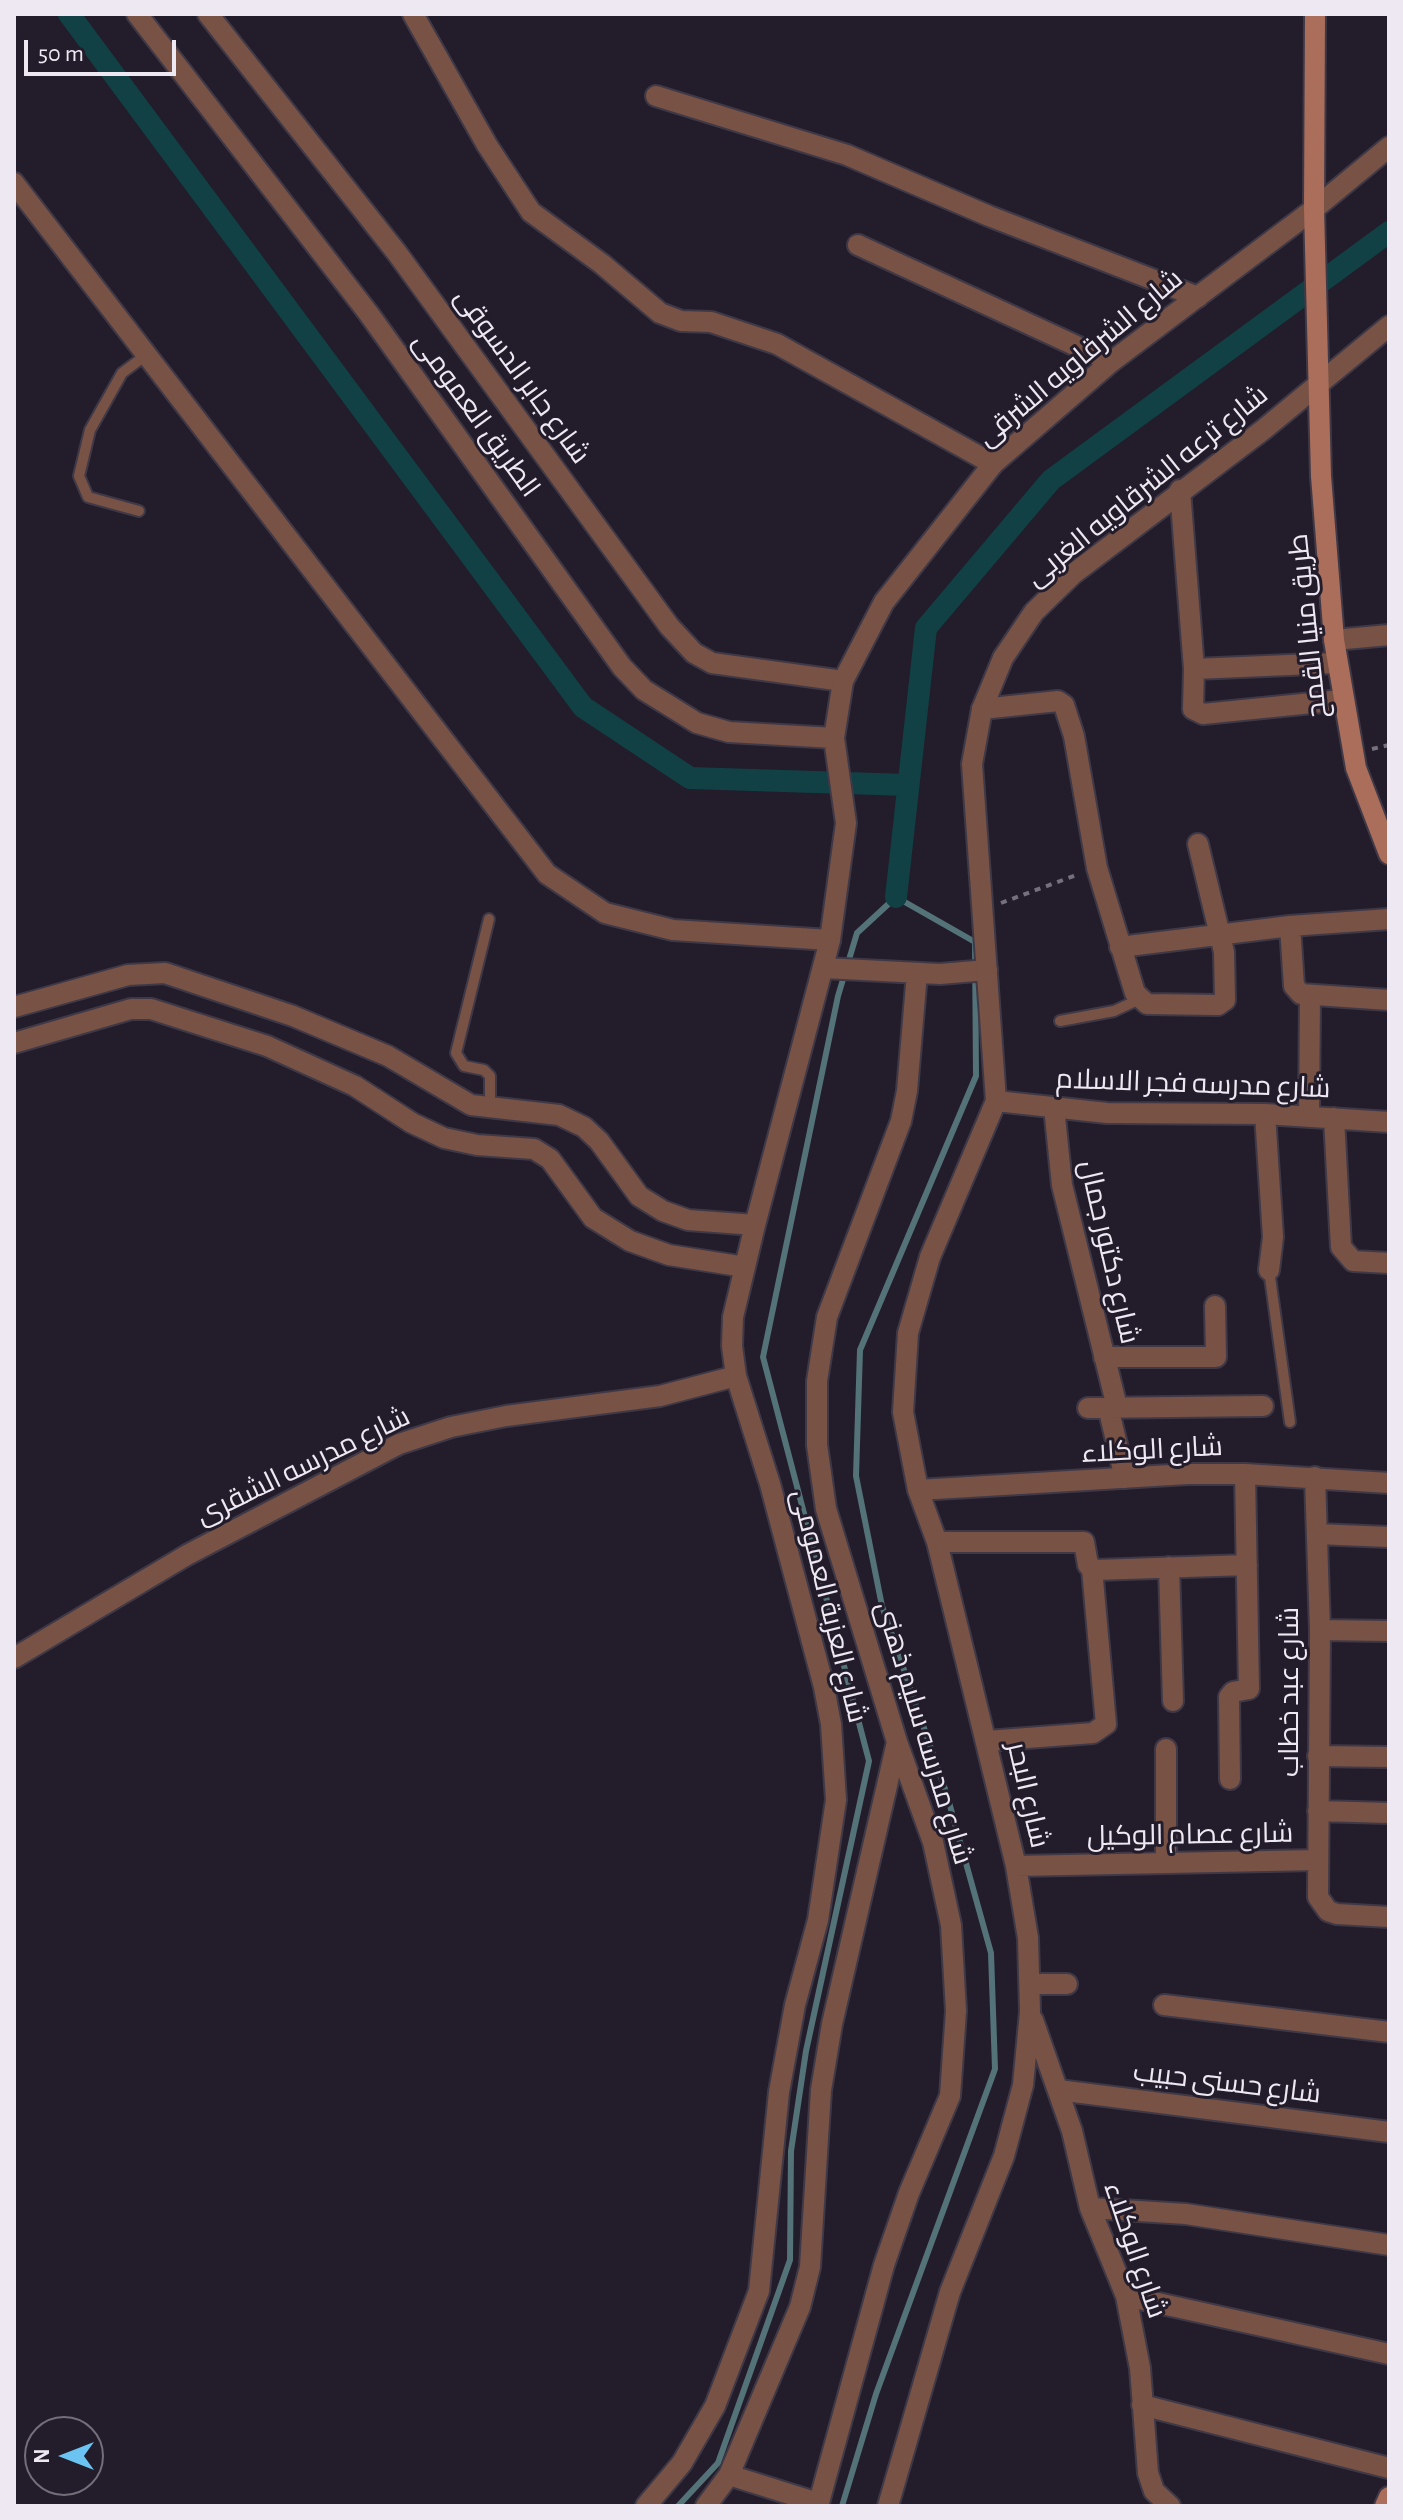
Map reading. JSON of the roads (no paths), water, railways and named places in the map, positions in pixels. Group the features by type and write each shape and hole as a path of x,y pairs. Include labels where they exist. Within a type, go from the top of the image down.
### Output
{"main road":[{"path":"1314,209 1315,14"},
{"name":"طريق منيا القمح","path":"1314,209 1321,476 1336,663 1356,768 1389,854"},
{"path":"1385,2506 1389,2497"}],"street":[{"name":"الطريق العمومى","path":"137,14 369,314 622,667 644,690 697,723 729,732 834,738"},
{"name":"شارع جابر الدسوقى","path":"208,14 397,253 669,626 694,653 712,663 843,681"},
{"path":"413,14 487,145 531,212 660,313 681,321 711,322 777,344 993,464"},
{"path":"656,96 847,155 989,216 1198,297"},
{"name":"شارع الشرقاويه الشرقى","path":"830,940 846,823 834,738 843,681 884,602 993,464 1111,362 1314,209 1389,147"},
{"path":"14,183 547,874 605,913 673,930 830,940"},
{"path":"858,245 1111,362"},
{"name":"شارع ترعه الشرقاويه الغربى","path":"996,1101 972,764 982,709 1003,658 1034,612 1073,574 1319,385 1389,326"},
{"path":"1180,490 1194,669 1193,709 1198,713 1342,700"},
{"path":"1334,640 1389,635"},
{"path":"1194,669 1336,663"},
{"path":"982,709 1058,701 1064,705 1074,736 1097,868 1120,947 1140,999 1155,1006 1222,1004 1226,969 1198,844"},
{"path":"1120,947 1290,926 1389,919"},
{"path":"1290,926 1294,986 1301,994 1389,1000"},
{"name":"شارع العزبة العمومى","path":"646,2506 682,2463 715,2406 759,2291 779,2092 795,2005 818,1920 836,1800 835,1762 824,1687 770,1484 736,1376 733,1317 755,1225 827,967 830,940"},
{"path":"827,967 917,973 987,970"},
{"path":"14,1007 128,975 165,973 293,1016 388,1056 447,1093 490,1109 559,1115 584,1127 599,1141 639,1196 663,1211 688,1220 755,1225"},
{"name":"شارع مدرسه سليم ذهنى","path":"818,2505 884,2265 909,2193 950,2096 956,2011 951,1925 933,1842 897,1742 826,1509 817,1445 817,1381 827,1317 901,1121 907,1091 917,973"},
{"path":"1309,1117 1310,996"},
{"path":"14,1043 131,1009 151,1009 267,1046 355,1086 412,1123 444,1138 477,1145 534,1149 550,1159 593,1218 630,1241 669,1255 745,1267"},
{"name":"شارع مدرسه فجر الاسلام","path":"996,1101 1160,1115 1265,1114 1389,1122"},
{"name":"شارع البحر","path":"888,2506 950,2292 1004,2156 1023,2085 1030,2012 1028,1938 1016,1866 937,1542 918,1490 903,1412 908,1333 930,1257 996,1101"},
{"name":"شارع دكتور جمال","path":"1054,1107 1062,1185 1104,1357 1104,1407 1125,1478"},
{"path":"1265,1114 1273,1237 1269,1270"},
{"path":"1334,1118 1341,1247 1353,1261 1389,1263"},
{"path":"1104,1357 1216,1357 1215,1306"},
{"name":"شارع مدرسه الشقرى","path":"14,1658 187,1555 399,1444 465,1424 660,1396 736,1376"},
{"path":"1104,1407 1263,1406"},
{"path":"1230,1779 1229,1697 1233,1692 1249,1689 1245,1474"},
{"name":"شارع الوكلاء","path":"918,1490 1245,1474 1389,1483"},
{"name":"شارع عبد خطاب","path":"1315,1477 1320,1630 1318,1897 1322,1905 1337,1914 1389,1917"},
{"path":"1317,1534 1389,1537"},
{"path":"937,1542 1084,1542 1092,1569 1106,1724 1101,1731 1093,1733 987,1741"},
{"path":"1092,1569 1247,1565"},
{"path":"1169,1567 1173,1701"},
{"path":"1320,1630 1389,1631"},
{"path":"706,2506 729,2475 800,2307 810,2267 821,2090 832,2024 897,1742"},
{"path":"1166,1749 1166,1863"},
{"path":"1318,1756 1389,1757"},
{"path":"1318,1811 1389,1813"},
{"name":"شارع عصام الوكيل","path":"1016,1866 1318,1860"},
{"path":"1030,1984 1067,1984"},
{"path":"1164,2005 1389,2032"},
{"name":"شارع الوكلاء","path":"1030,2012 1058,2090 1090,2208 1126,2296 1139,2356 1148,2473 1154,2491 1170,2506"},
{"name":"شارع حسنى حبيب","path":"1058,2090 1389,2132"},
{"path":"1090,2208 1186,2214 1389,2245"},
{"path":"1126,2296 1389,2354"},
{"path":"1142,2405 1389,2468"},
{"path":"729,2475 818,2505"}],"lane":[{"path":"139,511 88,497 79,476 90,430 122,373 146,355"},
{"path":"489,919 456,1053 464,1066 484,1070 490,1076 490,1109"},
{"path":"1060,1021 1114,1011 1140,999"},
{"path":"1269,1270 1290,1422"}],"waterway":[{"path":"69,14 583,707 690,778 908,785"},
{"path":"896,897 926,628 1051,480 1389,232"},
{"path":"678,2506 718,2463 790,2260 791,2151 806,2051 869,1761 763,1357 838,996 857,933 896,897 975,942 976,1076 860,1350 856,1476 882,1606 947,1795 991,1953 995,2069 876,2394 842,2506"}]}
